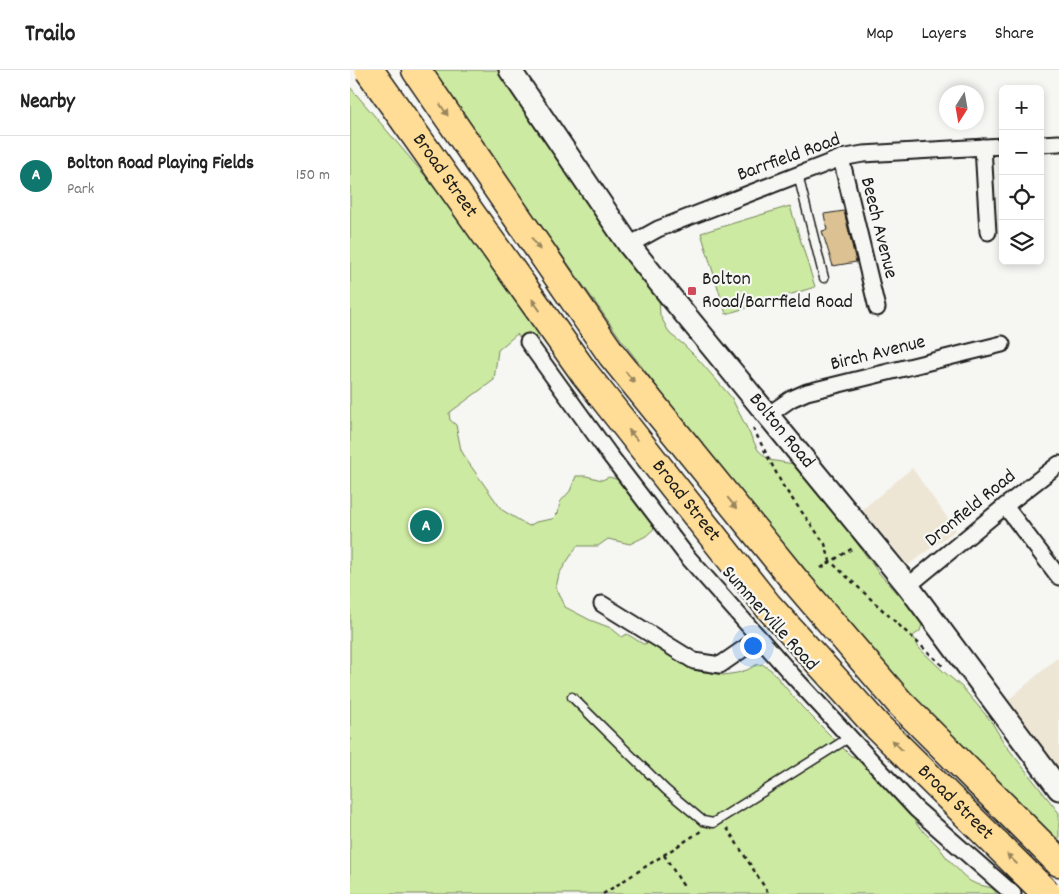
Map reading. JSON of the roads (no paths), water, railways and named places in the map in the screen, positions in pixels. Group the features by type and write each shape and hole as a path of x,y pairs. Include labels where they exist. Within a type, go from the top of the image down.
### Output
{"highway":[{"path":"363,70 388,96"},
{"name":"Broad Street","path":"369,70 585,374 768,606 876,725 1047,894"},
{"name":"Broad Street","path":"416,70 612,355 786,570 900,703 1059,862"}],"street":[{"name":"Bolton Road","path":"510,70 629,245 760,420 908,586 1059,789"},
{"path":"1044,144 1059,143"},
{"name":"Barrfield Road","path":"629,245 658,229 840,158 863,154 999,146"},
{"path":"983,147 988,232"},
{"name":"Beech Avenue","path":"840,158 877,308"},
{"name":"Summerville Road","path":"528,342 609,454 686,555 759,638 916,809 1013,894"},
{"name":"Birch Avenue","path":"760,420 791,399 807,392 1002,344"},
{"name":"Dronfield Road","path":"908,586 1004,506 1059,464"},
{"path":"1004,506 1059,577"},
{"path":"602,604 694,661 720,665 759,638"}],"lane":[{"path":"798,175 824,278"},
{"path":"572,697 666,790 703,821 713,823 850,737"}],"place":[{"name":"Bolton Road/Barrfield Road","path":"692,291"},
{"name":"Bolton Road Playing Fields","path":"426,526"}]}
